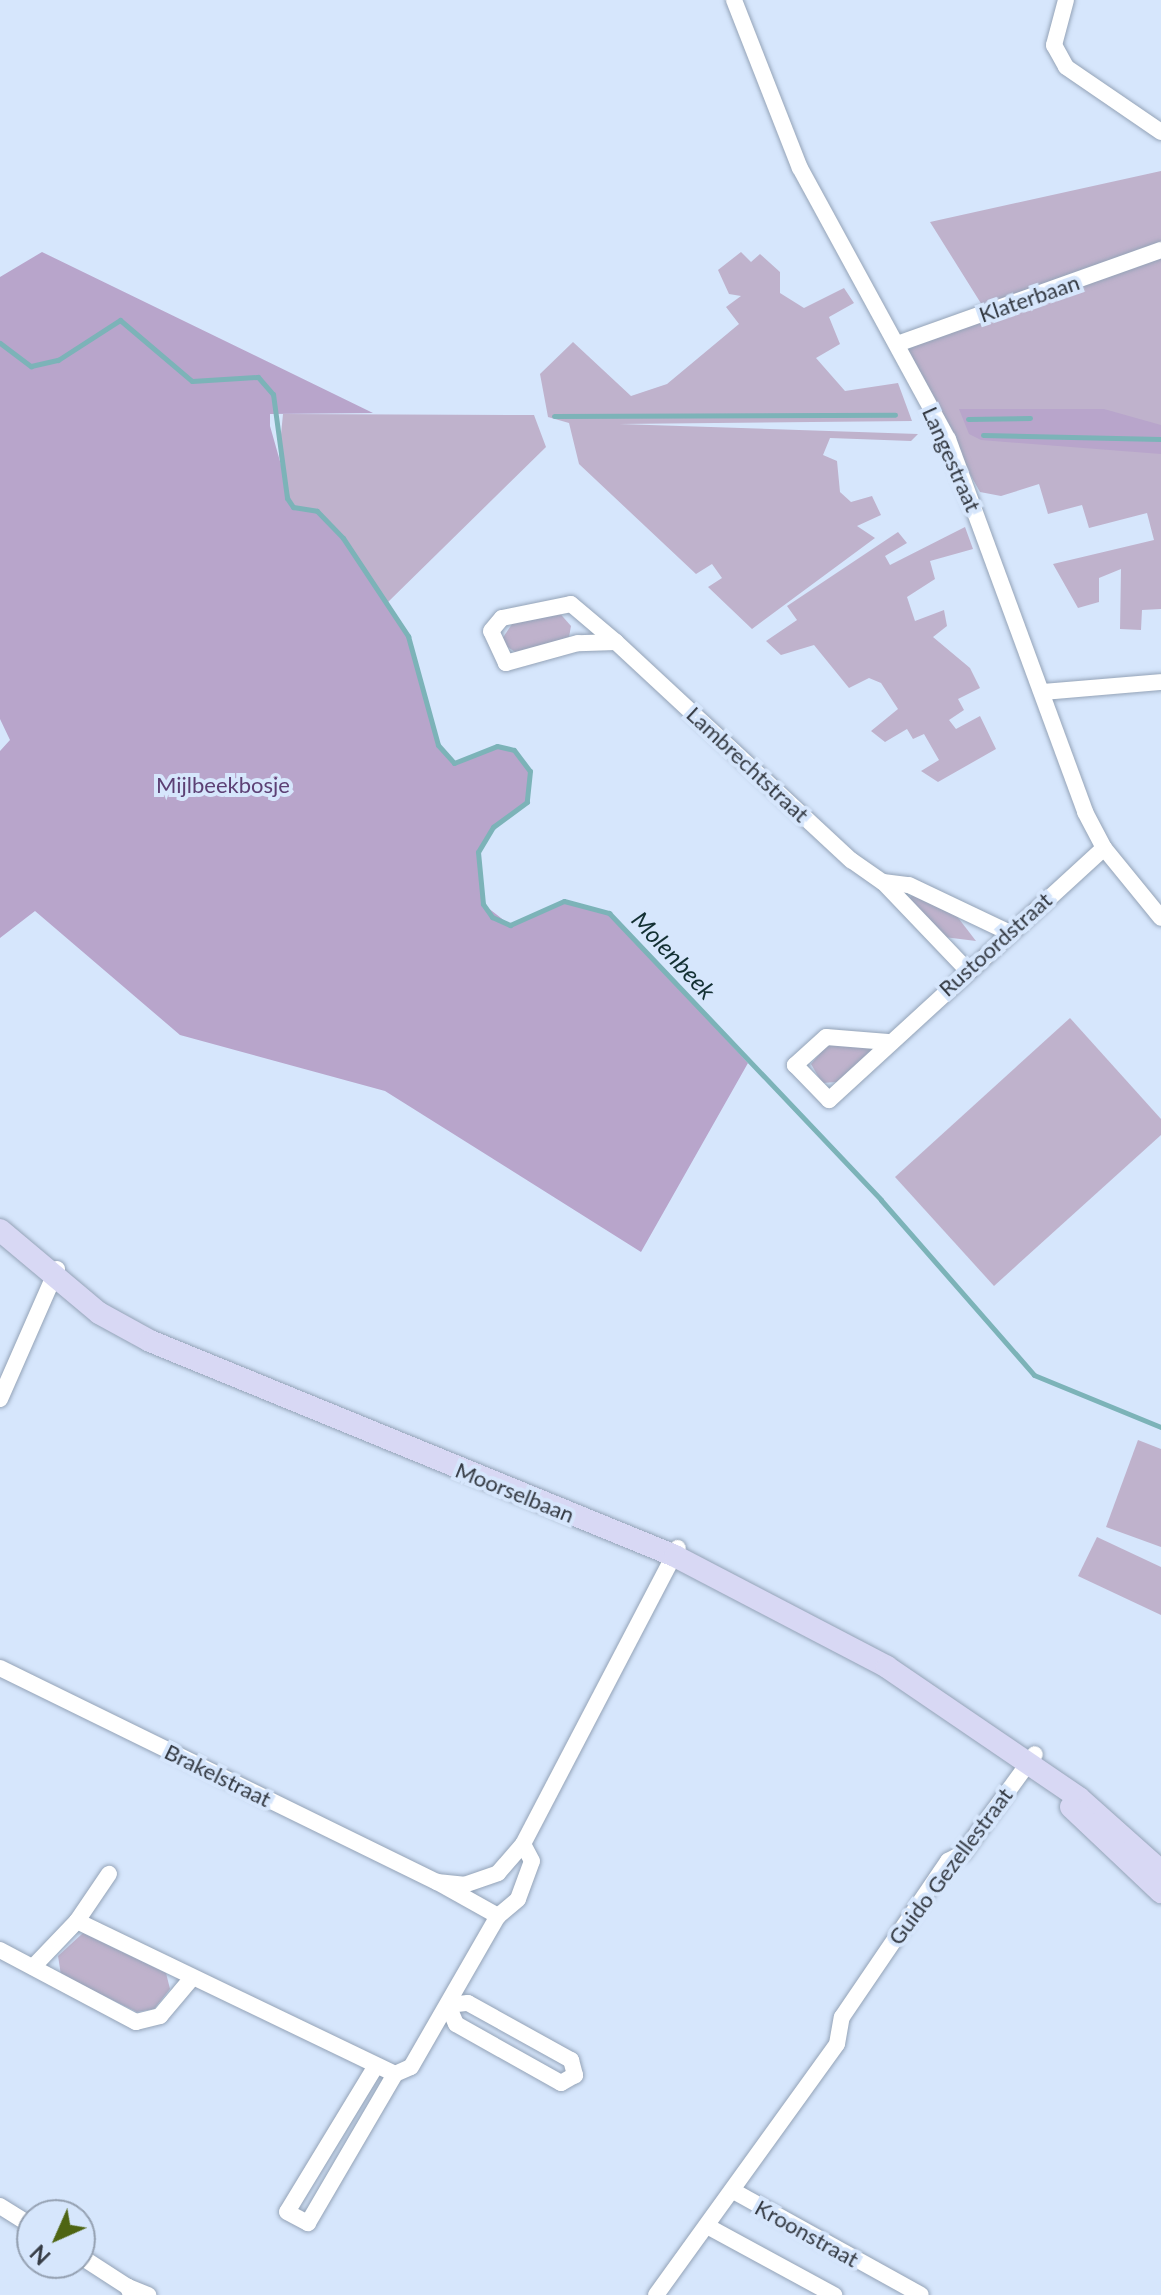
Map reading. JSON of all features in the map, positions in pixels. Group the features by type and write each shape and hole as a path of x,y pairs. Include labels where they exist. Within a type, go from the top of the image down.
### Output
{"main road":[{"name":"Moorselbaan","path":"0,1230 54,1273 150,1341 676,1552 887,1667 1032,1758 1161,1892"},
{"name":"Moorselbaan","path":"1075,1802 1161,1871"}],"street":[{"name":"Langestraat","path":"734,0 800,168 948,439 1104,848 1161,918"},
{"path":"1066,0 1054,45 1066,67 1161,132"},
{"name":"Klaterbaan","path":"897,344 1161,250"},
{"name":"Lambrechtstraat","path":"616,642 578,643 506,663 491,631 502,618 559,601 616,642 883,882 966,969"},
{"path":"1042,692 1161,682"},
{"name":"Rustoordstraat","path":"888,1042 826,1037 795,1065 829,1100 966,969 1104,848"},
{"name":"Lambrechtstraat","path":"883,882 909,885 1008,932"},
{"path":"0,1399 54,1273"},
{"name":"Brakelstraat","path":"437,1882 483,1881 523,1844 676,1552"},
{"name":"Brakelstraat","path":"0,1668 437,1882 498,1916"},
{"name":"Guido Gezellestraat","path":"656,2295 707,2226 737,2193 837,2044 851,2004 948,1861 963,1853 1032,1758"},
{"path":"374,2069 287,2212 308,2223 395,2074 411,2067 498,1916 529,1879 532,1861 523,1844"},
{"path":"33,1967 77,1921 109,1874"},
{"path":"77,1921 374,2069 395,2074"},
{"path":"0,1950 150,2023 192,1978"},
{"path":"468,2003 571,2060 575,2075 561,2083 456,2024 448,2005 468,2003"},
{"name":"Kroonstraat","path":"737,2193 921,2295"},
{"name":"Kroonstraat","path":"707,2226 834,2295"},
{"path":"96,2267 130,2291 148,2295"},
{"path":"883,2295 892,2279"}],"shaded area":[{"path":"1161,171 1161,609 1142,610 1141,630 1120,629 1121,569 1099,578 1099,602 1078,608 1053,564 1154,540 1147,513 1089,528 1082,505 1048,514 1039,484 1001,496 980,492 897,344 987,313 930,222"},
{"path":"741,252 751,262 760,254 780,272 780,293 804,308 844,288 854,303 829,317 840,344 816,358 845,391 898,383 912,421 619,424 918,434 911,441 830,438 823,455 837,461 840,492 851,502 872,496 881,515 857,526 875,538 752,629 708,587 722,578 712,564 696,574 579,464 569,423 548,417 540,374 573,342 631,396 667,384 739,324 726,307 741,296 729,294 718,270"},
{"path":"283,414 534,415 546,447 387,603 343,538 317,511 293,507 287,498 279,455"},
{"path":"965,527 973,549 930,561 935,579 907,597 915,621 944,610 947,626 933,637 970,668 980,688 958,699 964,710 949,720 956,729 980,716 996,749 938,782 921,771 939,760 924,734 913,739 907,729 885,742 871,731 898,709 881,683 869,678 849,688 814,645 781,655 766,641 797,620 787,606 898,532 907,543 885,556 890,565"},
{"path":"556,609 571,626 569,637 518,654 500,642 514,621"},
{"path":"913,895 956,915 976,941 944,937 907,900"},
{"path":"1070,1018 1161,1119 1161,1135 994,1286 895,1177"},
{"path":"828,1044 876,1049 837,1082 822,1083 811,1064"},
{"path":"1138,1440 1161,1449 1161,1547 1106,1527"},
{"path":"1097,1537 1161,1567 1161,1615 1078,1576"},
{"path":"83,1933 166,1973 170,1989 154,2009 137,2012 61,1975 58,1956"}],"green space":[{"name":"Mijlbeekbosje","path":"42,252 373,413 270,414 270,426 293,507 317,511 343,538 408,636 438,745 455,763 497,746 514,750 530,771 527,802 493,827 478,852 483,904 510,925 564,901 609,913 748,1063 641,1252 385,1091 180,1035 35,911 0,938 0,751 10,740 0,719 0,277"},
{"path":"959,409 1104,409 1161,425 1161,454 981,440 969,434"}],"waterway":[{"name":"Molenbeek","path":"0,343 31,366 58,360 120,320 192,381 258,377 273,394 287,498 293,507 317,511 343,538 408,636 438,745 454,763 497,746 514,750 530,771 527,802 493,827 478,852 483,904 492,917 510,925 564,901 609,913 881,1200 1034,1375 1161,1427"},
{"path":"554,416 895,415"},
{"path":"968,419 1030,418"},
{"path":"983,435 1161,439"}]}
